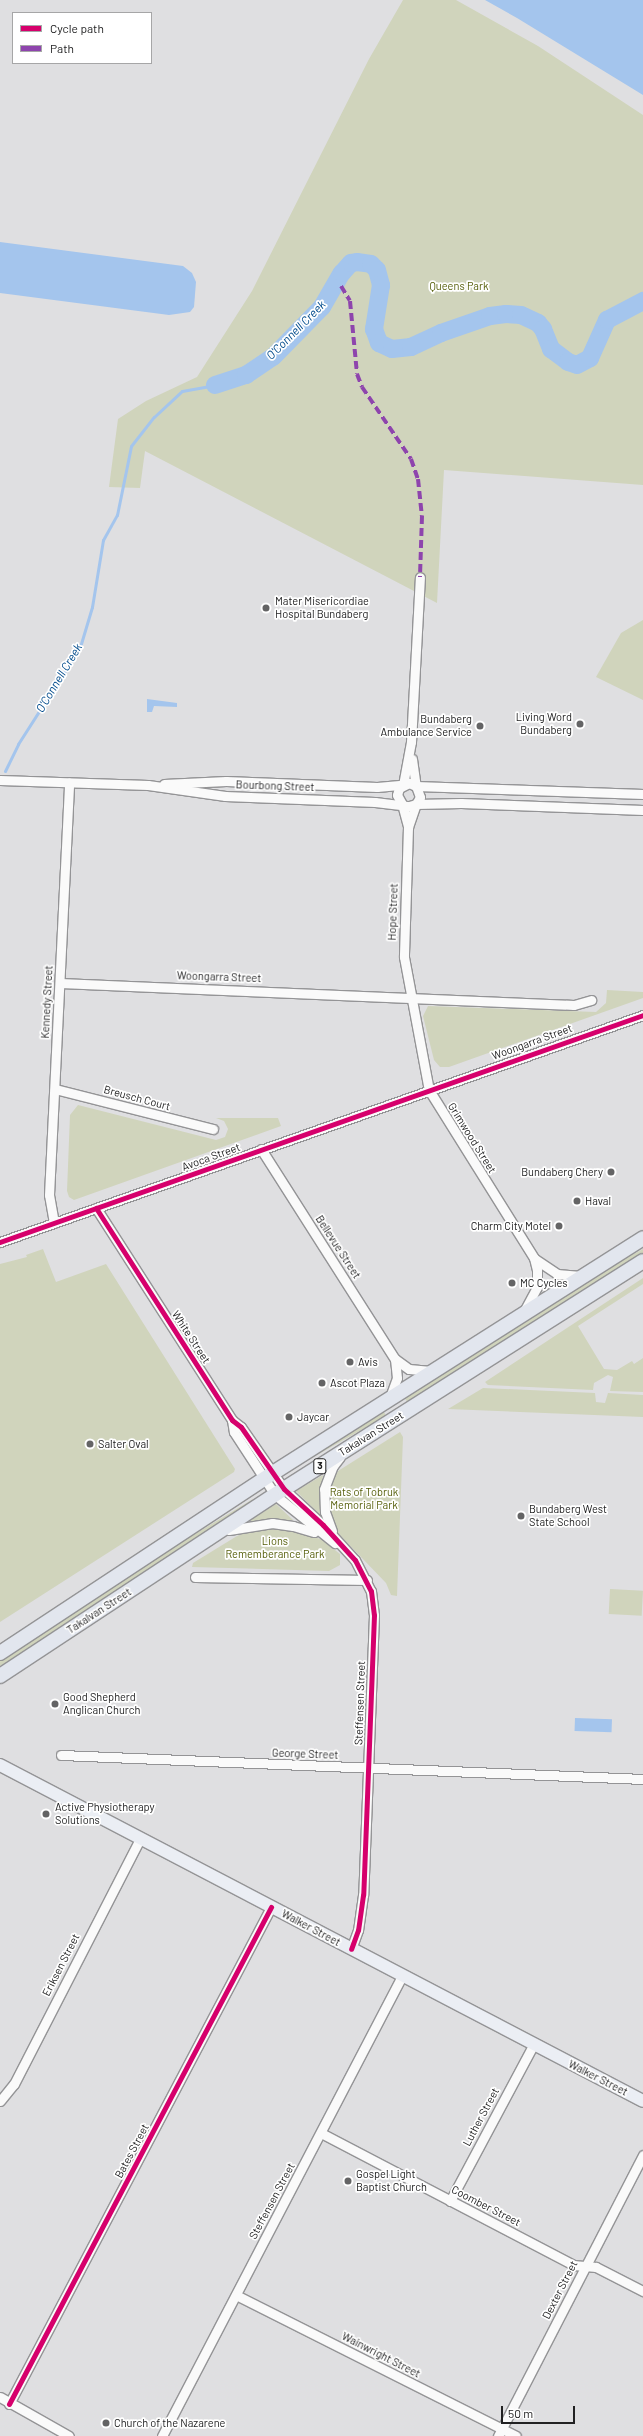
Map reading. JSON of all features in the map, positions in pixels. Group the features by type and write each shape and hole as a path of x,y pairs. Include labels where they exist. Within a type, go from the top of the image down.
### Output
{"highway":[{"name":"Takalvan Street","path":"0,1653 268,1476 643,1238"},
{"name":"Takalvan Street","path":"0,1676 279,1492 643,1260"}],"main road":[{"path":"0,1762 22,1777"},
{"name":"Walker Street","path":"0,1765 643,2101"}],"street":[{"path":"420,577 411,742 402,785 397,794 402,804 409,806 416,804 462,803 643,810"},
{"path":"411,742 416,786 420,797 416,804"},
{"name":"Bourbong Street","path":"0,780 148,785 222,781 377,787 402,785"},
{"path":"221,796 214,789 215,784 222,781"},
{"name":"Kennedy Street","path":"54,1223 49,1195 69,782"},
{"path":"402,785 409,783 416,786 643,794"},
{"name":"Bourbong Street","path":"148,785 221,796 402,804"},
{"name":"Hope Street","path":"402,804 408,827 404,957 409,996"},
{"name":"Hope Street","path":"408,827 416,804"},
{"name":"Woongarra Street","path":"60,983 409,996 574,1005 592,1000"},
{"name":"Grimwood Street","path":"409,996 429,1090 534,1258 544,1268 556,1274 584,1276"},
{"name":"Woongarra Street","path":"429,1090 643,1015"},
{"name":"Breusch Court","path":"55,1089 213,1129"},
{"name":"Avoca Street","path":"0,1242 429,1090"},
{"name":"Bellevue Street","path":"261,1149 395,1359 404,1366 418,1371 437,1369"},
{"name":"White Street","path":"96,1208 232,1420 234,1432 279,1492"},
{"name":"Grimwood Street","path":"519,1317 532,1300 537,1287 537,1270 534,1258"},
{"path":"388,1400 396,1382 395,1359"},
{"path":"335,1540 326,1520 324,1488 333,1466 351,1446"},
{"name":"Steffensen Street","path":"279,1492 347,1552 367,1580 371,1591 374,1615 362,1910 351,1949"},
{"path":"215,1534 244,1526 272,1523 305,1528 335,1540"},
{"path":"195,1577 367,1580"},
{"name":"George Street","path":"62,1755 643,1779"},
{"name":"Eriksen Street","path":"0,2101 14,2084 140,1838"},
{"name":"Bates Street","path":"9,2404 271,1907"},
{"name":"Steffensen Street","path":"162,2436 402,1976"},
{"name":"Luther Street","path":"450,2201 534,2044"},
{"name":"Coomber Street","path":"321,2133 573,2265 596,2267 643,2291"},
{"name":"Dexter Street","path":"500,2432 643,2155"},
{"name":"Wainwright Street","path":"236,2295 500,2432 516,2436"},
{"path":"0,2397 9,2404 69,2436"}],"green space":[{"name":"Queens Park","path":"403,0 456,0 538,46 643,115 643,485 444,470 437,603 145,451 140,488 109,487 118,419 146,401 197,377 252,291 369,59"},
{"path":"643,620 643,700 596,677 621,633"},
{"path":"607,990 643,992 643,998 449,1067 440,1067 434,1060 423,1016 428,1006 596,1012 606,1003"},
{"path":"78,1105 216,1140 225,1137 228,1129 224,1121 216,1118 278,1118 281,1126 74,1200 69,1197 67,1191 70,1115"},
{"path":"43,1249 56,1282 106,1264 235,1469 234,1472 0,1622 0,1264 27,1257 26,1255"},
{"path":"643,1249 643,1254 408,1403 404,1397 610,1267"},
{"path":"643,1278 643,1284 578,1326 604,1369 617,1370 632,1361 634,1364 643,1358 643,1392 610,1391 613,1377 608,1375 594,1383 593,1390 488,1385 485,1382"},
{"path":"483,1388 595,1393 596,1402 605,1403 608,1393 643,1395 643,1417 448,1409"},
{"path":"383,1410 386,1416 287,1472"},
{"name":"Rats of Tobruk Memorial Park","path":"400,1432 403,1437 397,1596 391,1595 386,1583 336,1531 330,1514 328,1489 338,1471"},
{"path":"323,1475 320,1498 321,1516 296,1491"},
{"path":"253,1499 248,1505 40,1643 0,1666 0,1660 137,1569"},
{"path":"276,1504 293,1520 251,1521 251,1520"},
{"name":"Lions Rememberance Park","path":"275,1527 321,1539 340,1554 340,1565 329,1571 192,1567 193,1563 237,1536 249,1531"},
{"path":"610,1589 643,1591 642,1616 609,1614"}],"water":[{"path":"485,0 643,0 643,95 517,18"},
{"path":"0,242 183,266 192,273 196,282 194,307 190,312 169,315 0,293"},
{"path":"147,699 177,703 177,707 154,706 152,712 147,712"},
{"path":"575,1718 612,1719 612,1732 575,1731"}],"waterway":[{"name":"O'Connell Creek","path":"215,385 246,375 273,357 322,307 342,273 351,263 357,262 371,264 377,270 381,285 374,329 379,343 392,349 411,347 441,333 490,316 506,314 521,315 538,323 543,329 551,349 568,362 577,365 590,358 607,320 643,301"},
{"name":"O'Connell Creek","path":"5,771 18,744 80,647 92,607 103,540 117,515 131,446 154,417 182,391 215,385"}],"marked path":[{"path":"341,286 350,301 357,374 362,387 411,459 418,479 422,516 420,577"}],"cycle path":[{"path":"0,1242 643,1015"},
{"path":"96,1208 232,1420 241,1427 284,1489 323,1525 355,1560 371,1591 374,1615 363,1895 358,1930 351,1949"},
{"path":"9,2404 271,1907"}],"place":[{"name":"Mater Misericordiae Hospital Bundaberg","path":"266,608"},
{"name":"Living Word Bundaberg","path":"580,724"},
{"name":"Bundaberg Ambulance Service","path":"480,726"},
{"name":"Bundaberg Chery","path":"611,1172"},
{"name":"Haval","path":"577,1201"},
{"name":"Charm City Motel","path":"559,1226"},
{"name":"MC Cycles","path":"512,1283"},
{"name":"Avis","path":"350,1362"},
{"name":"Ascot Plaza","path":"322,1383"},
{"name":"Jaycar","path":"289,1417"},
{"name":"Salter Oval","path":"90,1444"},
{"name":"Bundaberg West State School","path":"521,1516"},
{"name":"Good Shepherd Anglican Church","path":"55,1704"},
{"name":"Active Physiotherapy Solutions","path":"46,1814"},
{"name":"Gospel Light Baptist Church","path":"348,2181"},
{"name":"Church of the Nazarene","path":"106,2423"}]}
